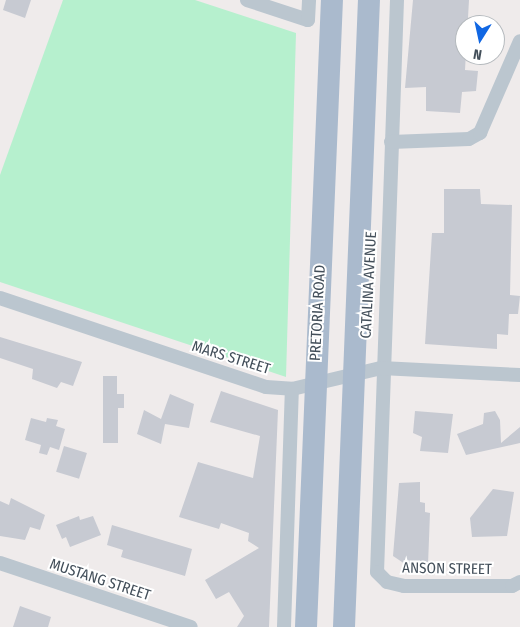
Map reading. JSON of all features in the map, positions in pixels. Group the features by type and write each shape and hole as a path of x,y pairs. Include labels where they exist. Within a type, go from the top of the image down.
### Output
{"main road":[{"name":"PRETORIA ROAD","path":"306,627 332,0"},
{"path":"344,627 369,0"}],"street":[{"path":"247,0 308,20 309,0"},
{"name":"CATALINA AVENUE","path":"377,572 381,368 397,0"},
{"path":"391,142 469,139 480,133 520,41"},
{"name":"MARS STREET","path":"0,298 247,382 292,388 315,385 381,368 520,375"},
{"path":"284,627 292,388"},
{"name":"MUSTANG STREET","path":"0,564 191,627"},
{"name":"ANSON STREET","path":"377,572 387,582 404,586 512,586 520,582"}],"green space":[{"path":"63,0 195,0 296,33 286,377 0,282 0,175"}],"building":[{"path":"6,0 31,0 25,18 3,10"},
{"path":"413,0 469,0 468,15 455,15 455,65 465,65 465,70 478,71 476,91 462,92 460,113 426,111 426,87 405,88"},
{"path":"444,189 480,189 481,204 512,205 510,295 520,296 518,314 509,314 508,335 497,334 497,349 425,344 432,233 444,233"},
{"path":"0,337 82,362 73,386 61,382 57,388 32,379 33,369 0,358"},
{"path":"103,376 117,376 117,394 124,394 124,408 118,408 118,443 103,443"},
{"path":"221,391 278,410 269,627 237,627 244,616 229,592 216,599 205,580 259,548 248,541 249,533 221,523 219,529 179,517 198,462 253,478 260,436 210,422"},
{"path":"170,394 194,404 189,428 165,424 161,444 137,434 144,410 161,419"},
{"path":"415,411 453,414 448,453 420,451 422,437 413,433"},
{"path":"495,411 500,420 501,443 520,427 520,443 466,455 457,434 483,424 484,413"},
{"path":"31,418 46,422 47,418 58,420 56,426 65,429 59,450 50,447 47,455 39,453 41,445 25,440"},
{"path":"64,446 87,453 79,479 56,472"},
{"path":"420,482 420,502 425,503 425,512 430,513 428,565 405,564 393,556 399,483"},
{"path":"493,489 514,492 507,536 472,537 470,518"},
{"path":"11,498 45,515 40,530 30,527 25,540 0,536 0,501 9,505"},
{"path":"79,516 80,520 93,516 101,535 70,547 66,537 62,539 56,525"},
{"path":"112,525 192,549 185,576 121,557 123,550 107,545"},
{"path":"20,606 51,617 48,627 13,627"}]}
